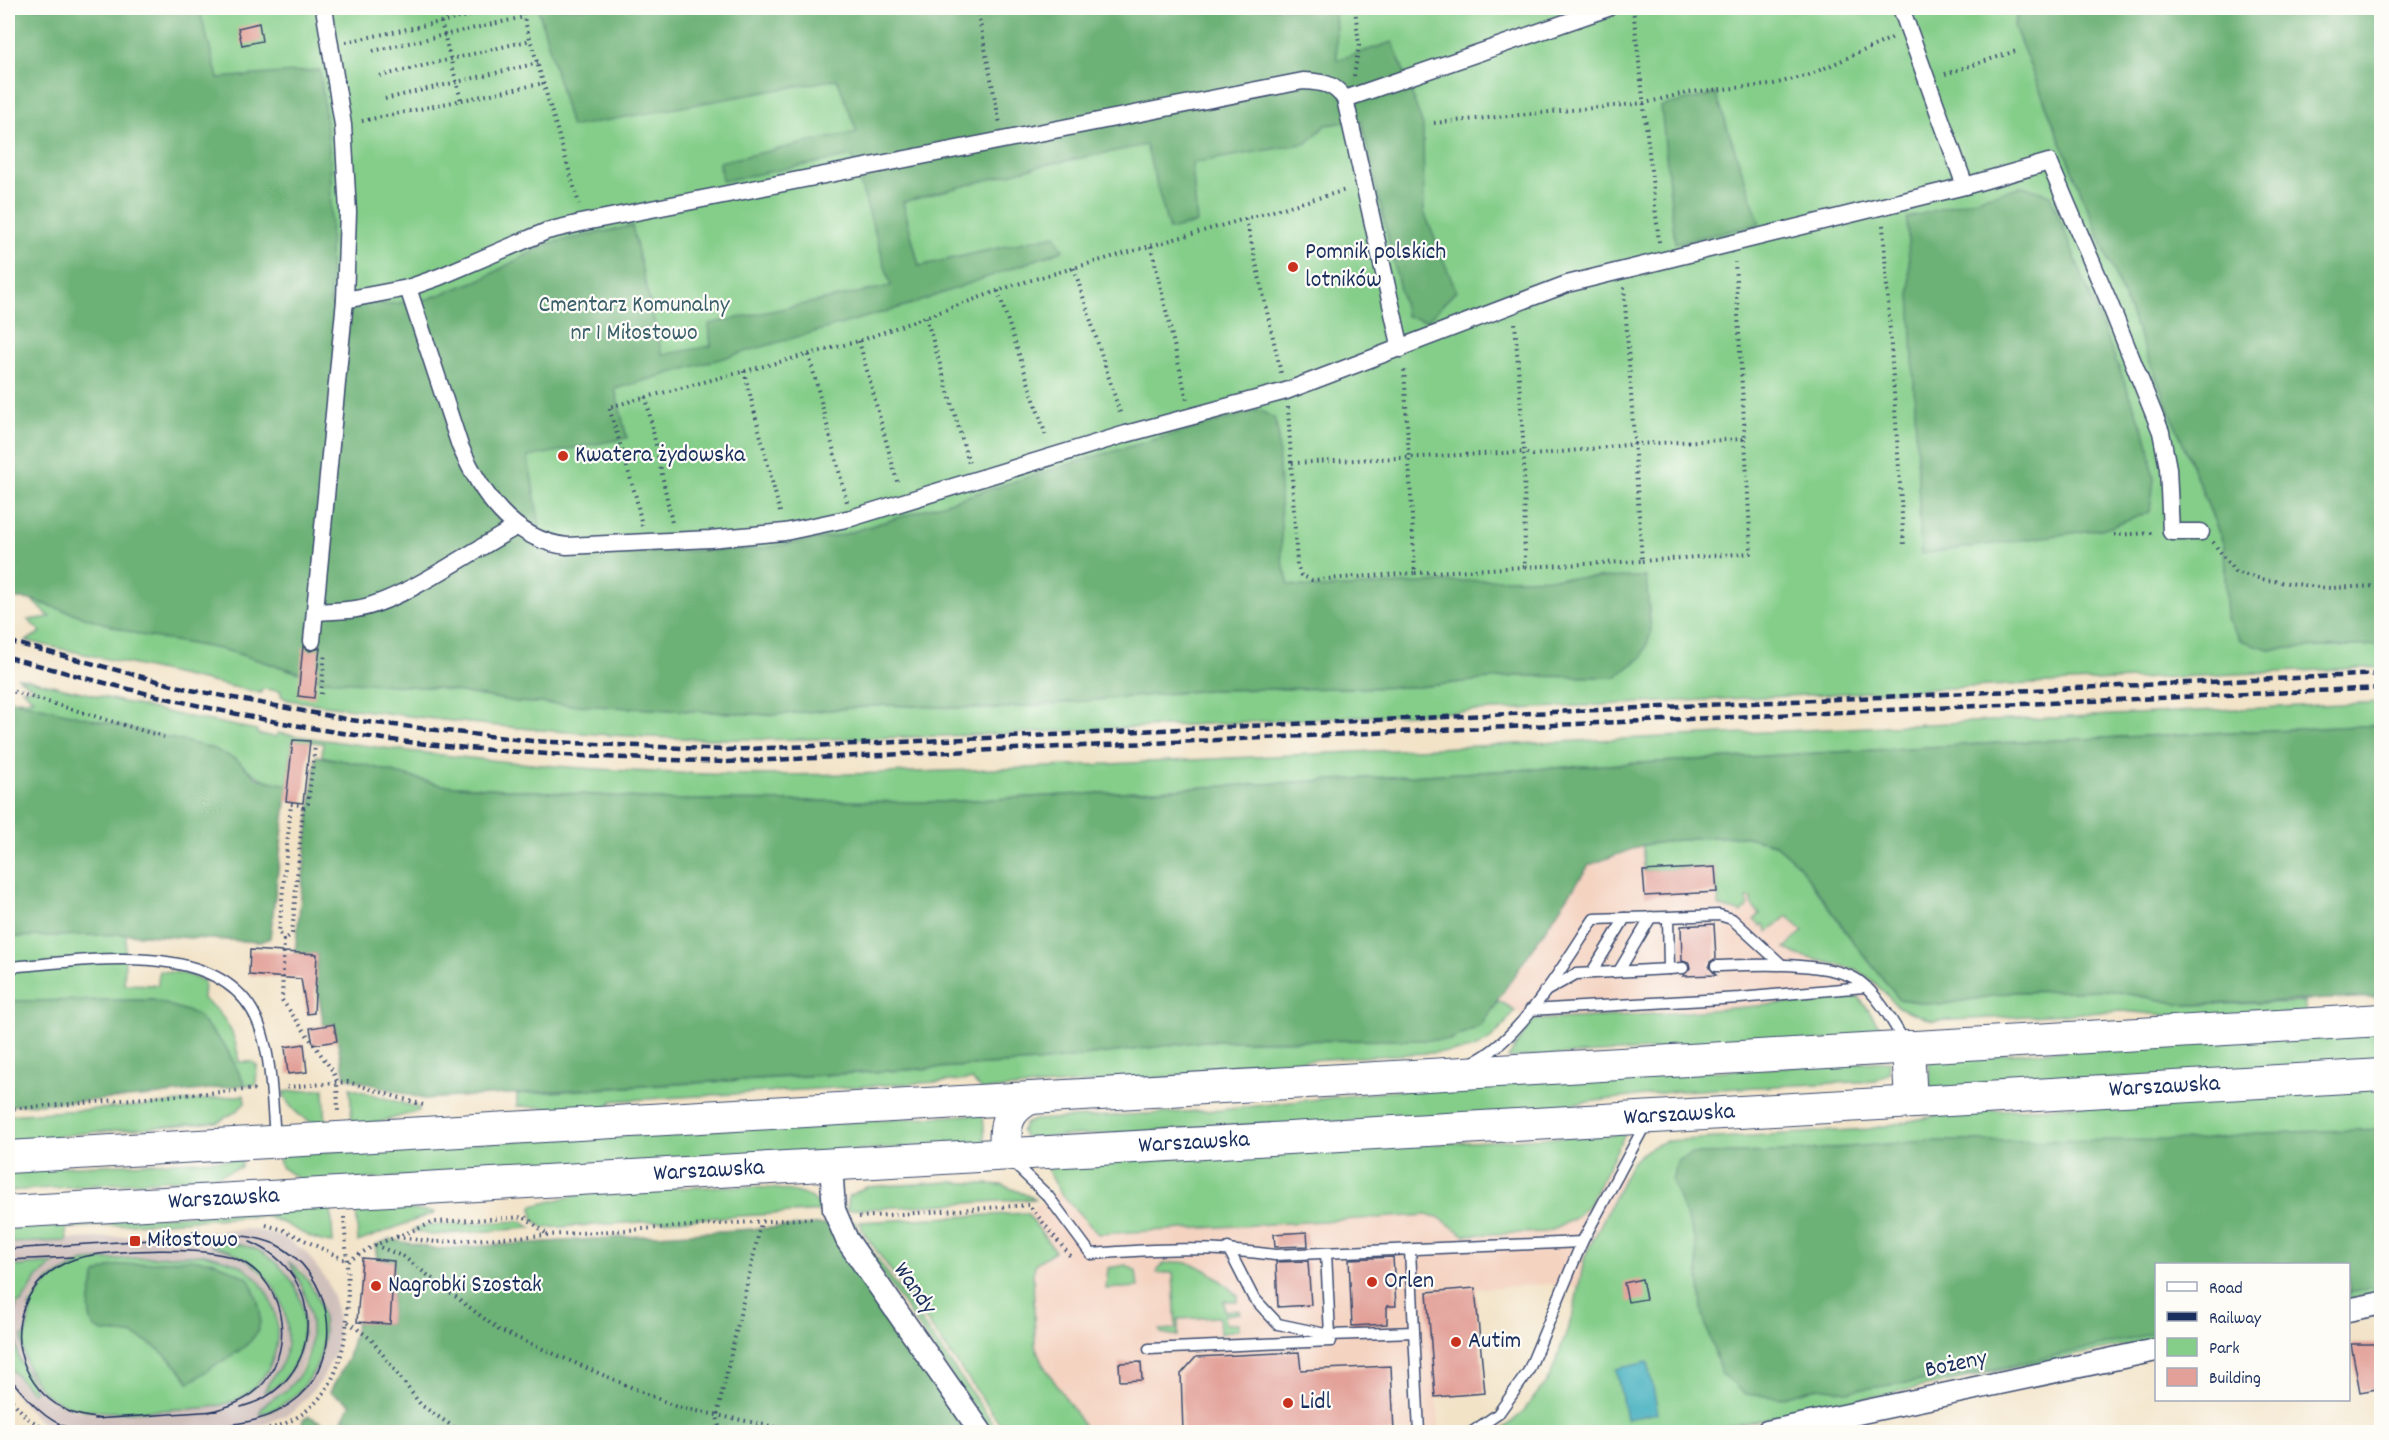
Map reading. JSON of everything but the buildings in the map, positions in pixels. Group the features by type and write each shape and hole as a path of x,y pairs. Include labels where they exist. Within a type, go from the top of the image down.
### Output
{"main road":[{"path":"8,1157 2382,1020"},
{"path":"1908,1047 1911,1102"},
{"name":"Warszawska","path":"8,1212 2382,1075"},
{"path":"1006,1154 1005,1129 1008,1118 1014,1108 1031,1098"}],"street":[{"path":"312,641 345,300 348,213 343,125 324,8"},
{"path":"1345,99 1608,8"},
{"path":"1901,8 1965,186"},
{"path":"345,300 408,288 470,266 540,234 585,222 1303,81 1334,86 1345,99 1401,349"},
{"path":"408,288 465,457 491,500 516,527 546,544 567,546 676,541 785,532 851,518 1126,434 1286,391 1567,284 1965,186 2049,162 2161,432 2168,468 2171,532 2201,532"},
{"path":"315,612 358,609 381,601 412,587 516,527"},
{"name":"Wandy","path":"831,1164 837,1218 847,1240 981,1432"},
{"path":"2350,1310 2382,1303"},
{"name":"Bożeny","path":"1767,1432 2155,1350"}],"lane":[{"path":"1439,1074 1467,1065 1498,1048 1545,992 1594,919 1719,915 1732,919 1780,963"},
{"path":"1619,971 1651,917"},
{"path":"1668,917 1669,969"},
{"path":"1592,972 1625,918"},
{"path":"8,967 152,960 210,971 226,981 239,993 255,1017 266,1049 275,1142"},
{"path":"1716,966 1780,963 1850,976 1864,987 1887,1015 1908,1047"},
{"path":"1545,992 1576,974 1683,968"},
{"path":"1530,1010 1729,999 1864,987"},
{"path":"1472,1432 1498,1414 1523,1380 1537,1354 1582,1242 1644,1125 1663,1116"},
{"path":"1006,1154 1014,1167 1048,1197 1091,1254 1176,1248 1228,1248 1275,1255 1582,1242"},
{"path":"1228,1248 1253,1297 1278,1324 1330,1335 1414,1332"},
{"path":"1410,1250 1419,1432"},
{"path":"1149,1349 1330,1341 1326,1253"}],"path":[{"path":"331,45 506,8"},
{"path":"521,8 585,222"},
{"path":"977,8 1003,140"},
{"path":"1345,99 1356,68 1359,45 1355,8"},
{"path":"1633,8 1661,260"},
{"path":"373,51 524,17"},
{"path":"441,22 461,100"},
{"path":"1434,123 1645,103 1689,92 1770,85 1809,75 1909,30"},
{"path":"380,76 531,40"},
{"path":"1927,80 2016,51"},
{"path":"385,99 538,63"},
{"path":"343,125 544,83"},
{"path":"645,543 636,497 609,407 859,341 998,291 1365,185"},
{"path":"1882,206 1904,546"},
{"path":"1246,219 1286,391 1297,565 1301,575 1312,580 1750,553 1734,243"},
{"path":"1150,246 1191,416"},
{"path":"1074,268 1126,434"},
{"path":"1623,269 1642,561"},
{"path":"998,291 1053,458"},
{"path":"1514,304 1524,452 1525,567"},
{"path":"926,317 975,482"},
{"path":"859,341 903,503"},
{"path":"1401,349 1410,457 1415,573"},
{"path":"809,355 851,518"},
{"path":"744,371 785,532"},
{"path":"646,397 676,541"},
{"path":"1292,463 1524,452 1533,455 1635,444 1745,439"},
{"path":"2114,535 2171,532"},
{"path":"2201,532 2217,546 2235,572 2266,580 2326,588 2382,586"},
{"path":"8,690 164,737"},
{"path":"284,940 292,934 303,808 308,803 315,746"},
{"path":"303,808 294,803 279,932 284,940 282,1000 332,1070 337,1083 339,1120"},
{"path":"8,1109 348,1082 423,1104"},
{"path":"397,1237 437,1242 550,1237 1029,1205"},
{"path":"257,1432 270,1431 293,1419 312,1405 327,1387 346,1345 348,1261 344,1210"},
{"path":"348,1261 375,1245 435,1222 525,1217 550,1237"},
{"path":"720,1432 717,1415 761,1223"},
{"path":"261,1224 284,1230 348,1261"},
{"path":"193,1233 203,1226 213,1226"},
{"path":"375,1245 404,1257 499,1330 677,1407 800,1432"},
{"path":"348,1322 371,1339 421,1405 461,1432"},
{"path":"8,1396 27,1418 51,1432"}],"shaded area":[{"path":"1643,845 1816,890 1886,983 1861,1001 1859,997 1532,1022 1499,1001 1589,865"},
{"path":"1607,1168 1624,1176 1588,1249 1579,1288 1549,1284 1427,1292 1440,1432 1088,1432 1042,1363 1035,1345 1033,1273 1036,1263 1055,1251 1027,1213 1048,1196 1060,1192 1098,1234 1428,1215 1438,1217 1464,1235 1483,1235 1545,1232 1561,1226 1588,1205"},
{"path":"250,1229 279,1235 305,1251 327,1281 334,1299 338,1320 336,1350 321,1381 294,1411 257,1428 190,1432 59,1432 38,1420 15,1395 8,1383 8,1365 35,1390 18,1356 16,1336 12,1336 14,1313 33,1283 55,1264 8,1267 8,1243","holes":["223,1242 247,1246 266,1254 294,1283 304,1324 301,1347 293,1365 272,1380 284,1357 287,1316 279,1296 252,1263 235,1252 210,1246","205,1254 224,1259 258,1281 269,1296 279,1324 270,1365 255,1387 230,1403 96,1413 76,1410 61,1403 35,1381 24,1354 22,1336 26,1336 32,1299 48,1281 84,1261","290,1262 301,1270 313,1286 321,1305 310,1379 264,1405 287,1389 298,1376 310,1345 310,1307 306,1291"]}],"green space":[{"path":"8,8 199,8 218,78 320,70 331,165 330,302 391,304 428,299 484,278 546,244 632,226 662,355 711,346 709,324 891,286 852,156 722,181 719,162 857,132 837,79 571,127 538,8 1335,8 1337,60 1393,42 1423,126 1424,212 1456,291 1427,321 1406,316 1361,120 1326,125 1307,143 1192,163 1197,223 1169,230 1146,145 1040,166 903,202 919,266 1055,235 1063,250 912,304 615,389 627,438 528,457 545,556 757,549 842,535 1100,455 1259,410 1274,418 1278,432 1282,560 1289,585 1324,588 1502,579 1646,577 1651,633 1642,657 1615,677 1517,676 1418,687 1208,690 993,709 885,705 771,715 517,702 437,688 324,680 225,650 140,635 32,600 8,598"},
{"name":"Cmentarz Komunalny nr 1 Miłostowo","path":"49,8 2018,8 2014,26 2224,545 2227,619 2269,649 2381,645 2382,667 1023,733 807,739 677,738 580,733 482,724 288,700 281,696 281,691 262,689 261,693 26,641 41,632 28,620 50,617 32,600 140,634 225,650 300,673","holes":["1645,577 1651,633 1615,677 1517,676 1418,687 1208,690 993,709 885,705 771,715 518,702 437,688 358,682"]},
{"path":"2018,8 2381,8 2381,645 2269,649 2240,640 2227,619 2224,545 2014,26"},
{"path":"1716,94 1760,224 1675,243 1661,106"},
{"path":"2023,186 2050,195 2148,441 2154,479 2150,512 2108,528 1921,554 1907,218"},
{"path":"17,677 179,715 257,730 257,734 276,737 277,733 425,753 623,771 761,775 1026,768 2381,702 2382,725 2018,742 939,802 671,800 441,785 322,756 323,743 293,740 288,785 280,784 260,777 237,760 11,701 33,699 22,689 35,689"},
{"path":"8,699 212,748 237,760 257,778 288,785 270,938 261,942 126,934 8,937"},
{"path":"2381,725 2381,997 2187,1005 2108,990 2014,992 1940,1005 1899,999 1852,940 1799,865 1775,844 1743,836 1692,838 1643,845 1589,865 1480,1026 1449,1040 1203,1041 1036,1062 424,1099 345,1077 334,1024 324,1026 316,980 317,954 295,953 316,756 362,764 441,785 671,800 939,802 2018,742"},
{"path":"1743,836 1775,844 1799,865 1852,940 1899,999 1940,1005 2014,992 2108,990 2187,1005 2304,1002 2306,1013 2206,1019 2123,1011 1933,1021 1898,1007 1875,983 1857,970 1798,955 1785,948 1803,931 1787,916 1768,932 1764,924 1761,926 1754,920 1760,914 1752,906 1751,898 1747,898 1748,906 1742,913 1719,906 1715,867 1643,871 1643,845 1692,838"},
{"path":"126,934 124,984 158,985 159,971 182,973 204,981 203,999 218,1012 228,1026 239,1062 253,1062 257,1066 256,1085 245,1085 225,1046 153,1000 8,1001 8,937"},
{"path":"1859,997 1887,1037 1508,1058 1533,1020 1675,1013"},
{"path":"153,1000 196,1014 225,1046 245,1085 141,1097 8,1106 8,1001"},
{"path":"1499,1001 1515,1010 1498,1032 1486,1042 1461,1051 1276,1062 1202,1075 982,1090 972,1080 612,1101 607,1111 517,1106 517,1094 1036,1062 1203,1041 1449,1040 1480,1026"},
{"path":"2381,1032 2381,1064 1931,1089 1928,1058"},
{"path":"1889,1061 1889,1073 1876,1081 1678,1091 1489,1114 1026,1138 1021,1132 1025,1124 1034,1120 1220,1110 1409,1089"},
{"path":"2381,1087 2381,1292 2350,1299 2350,1263 2155,1263 2155,1339 1701,1432 1500,1432 1522,1413 1550,1377 1573,1314 1585,1256 1631,1164 1651,1147 1666,1141 1869,1129 1951,1113"},
{"path":"350,1088 419,1108 419,1111 377,1123 352,1125"},
{"path":"324,1089 326,1127 294,1111 283,1092"},
{"path":"244,1095 245,1103 237,1111 218,1122 85,1133 8,1143 8,1115 143,1106"},
{"path":"983,1114 985,1143 305,1183 281,1167 278,1154"},
{"path":"2381,1129 2381,1286 2350,1293 2350,1263 2155,1263 2155,1333 1974,1374 1847,1391 1818,1387 1781,1398 1745,1394 1721,1373 1703,1316 1695,1239 1672,1181 1678,1161 1690,1154 1782,1152 1927,1141 2197,1140 2265,1133"},
{"path":"1625,1134 1588,1206 1573,1219 1545,1232 1464,1235 1438,1217 1428,1215 1098,1234 1062,1195 1044,1164"},
{"path":"242,1159 241,1167 213,1177 8,1191 8,1169"},
{"path":"950,1182 1003,1185 1036,1199 847,1210 849,1196 866,1187"},
{"path":"730,1186 796,1192 808,1196 823,1211 544,1228 533,1219 532,1206 593,1191"},
{"path":"356,1205 436,1212 358,1242"},
{"path":"331,1207 333,1243 315,1239 281,1222 262,1216 66,1228 67,1241 8,1243 8,1225"},
{"path":"1027,1213 1055,1251 1036,1263 1033,1273 1035,1345 1042,1363 1088,1432 1006,1432 864,1233 860,1222"},
{"path":"521,1221 531,1228 431,1235 413,1230 423,1226"},
{"path":"847,1222 855,1222 860,1234 999,1432 991,1432"},
{"path":"832,1224 881,1304 967,1432 300,1432 303,1420 309,1416 336,1430 351,1404 330,1392 348,1358 357,1322 390,1324 394,1261 377,1259 375,1245 390,1239 437,1249"},
{"path":"223,1242 252,1248 267,1256 288,1276 299,1296 303,1311 303,1328 296,1360 278,1385 264,1392 285,1356 286,1318 272,1284 260,1270 229,1251 210,1246"},
{"path":"205,1254 240,1265 259,1281 269,1297 275,1315 277,1334 275,1353 268,1370 256,1386 240,1398 213,1407 116,1412 71,1407 52,1398 37,1385 26,1364 22,1336 26,1336 31,1308 29,1307 48,1281 84,1261"},
{"path":"189,1259 215,1262 248,1278 260,1308 260,1320 258,1330 243,1348 189,1382 178,1367 150,1344 133,1335 105,1332 96,1328 91,1319 89,1306 96,1274 113,1266"},
{"path":"288,1261 303,1275 315,1292 324,1330 322,1350 315,1368 304,1385 289,1400 260,1414 266,1403 286,1390 298,1376 306,1361 310,1344 309,1309 297,1276"},
{"path":"1177,1262 1203,1269 1238,1296 1238,1301 1224,1301 1224,1311 1239,1310 1240,1313 1224,1315 1225,1324 1239,1323 1239,1329 1220,1334 1219,1317 1178,1319 1178,1336 1161,1333 1160,1330 1176,1329 1173,1273 1157,1273 1164,1264"},
{"path":"55,1263 37,1278 21,1303 18,1303 14,1313 12,1336 16,1336 18,1356 35,1390 32,1393 8,1366 8,1267"},
{"path":"1126,1265 1136,1271 1138,1287 1106,1289 1108,1268"}],"water":[{"path":"1648,1362 1658,1413 1626,1419 1616,1369"}],"tram line":[{"path":"8,1249 231,1235 264,1240 275,1244 294,1257 310,1274 320,1293 326,1314 328,1337 324,1358 314,1379 299,1397 284,1408 267,1416 218,1426 131,1431 69,1428 43,1413 8,1376"},
{"path":"241,1407 269,1395 289,1376 302,1354 307,1328 304,1302 294,1278 276,1257 250,1242"},
{"path":"101,1419 70,1412 44,1394 34,1382 21,1354 20,1323 24,1307 32,1291 51,1271 75,1259 134,1251 207,1253 241,1261 257,1272 269,1286 277,1303 281,1321 281,1339 278,1358 270,1374 258,1389 241,1401 209,1412"},
{"path":"8,1260 73,1257"},
{"path":"94,1419 217,1411"}],"railway":[{"path":"8,641 191,690 351,720 532,741 725,750 2382,674"},
{"path":"8,657 177,701 349,734 490,750 725,762 2382,688"}],"place":[{"name":"Pomnik polskich lotników","path":"1293,267"},
{"name":"Kwatera żydowska","path":"563,456"},
{"name":"Miłostowo","path":"135,1241"},
{"name":"Orlen","path":"1372,1282"},
{"name":"Nagrobki Szostak","path":"376,1286"},
{"name":"Autim","path":"1456,1342"},
{"name":"Lidl","path":"1288,1403"}]}
